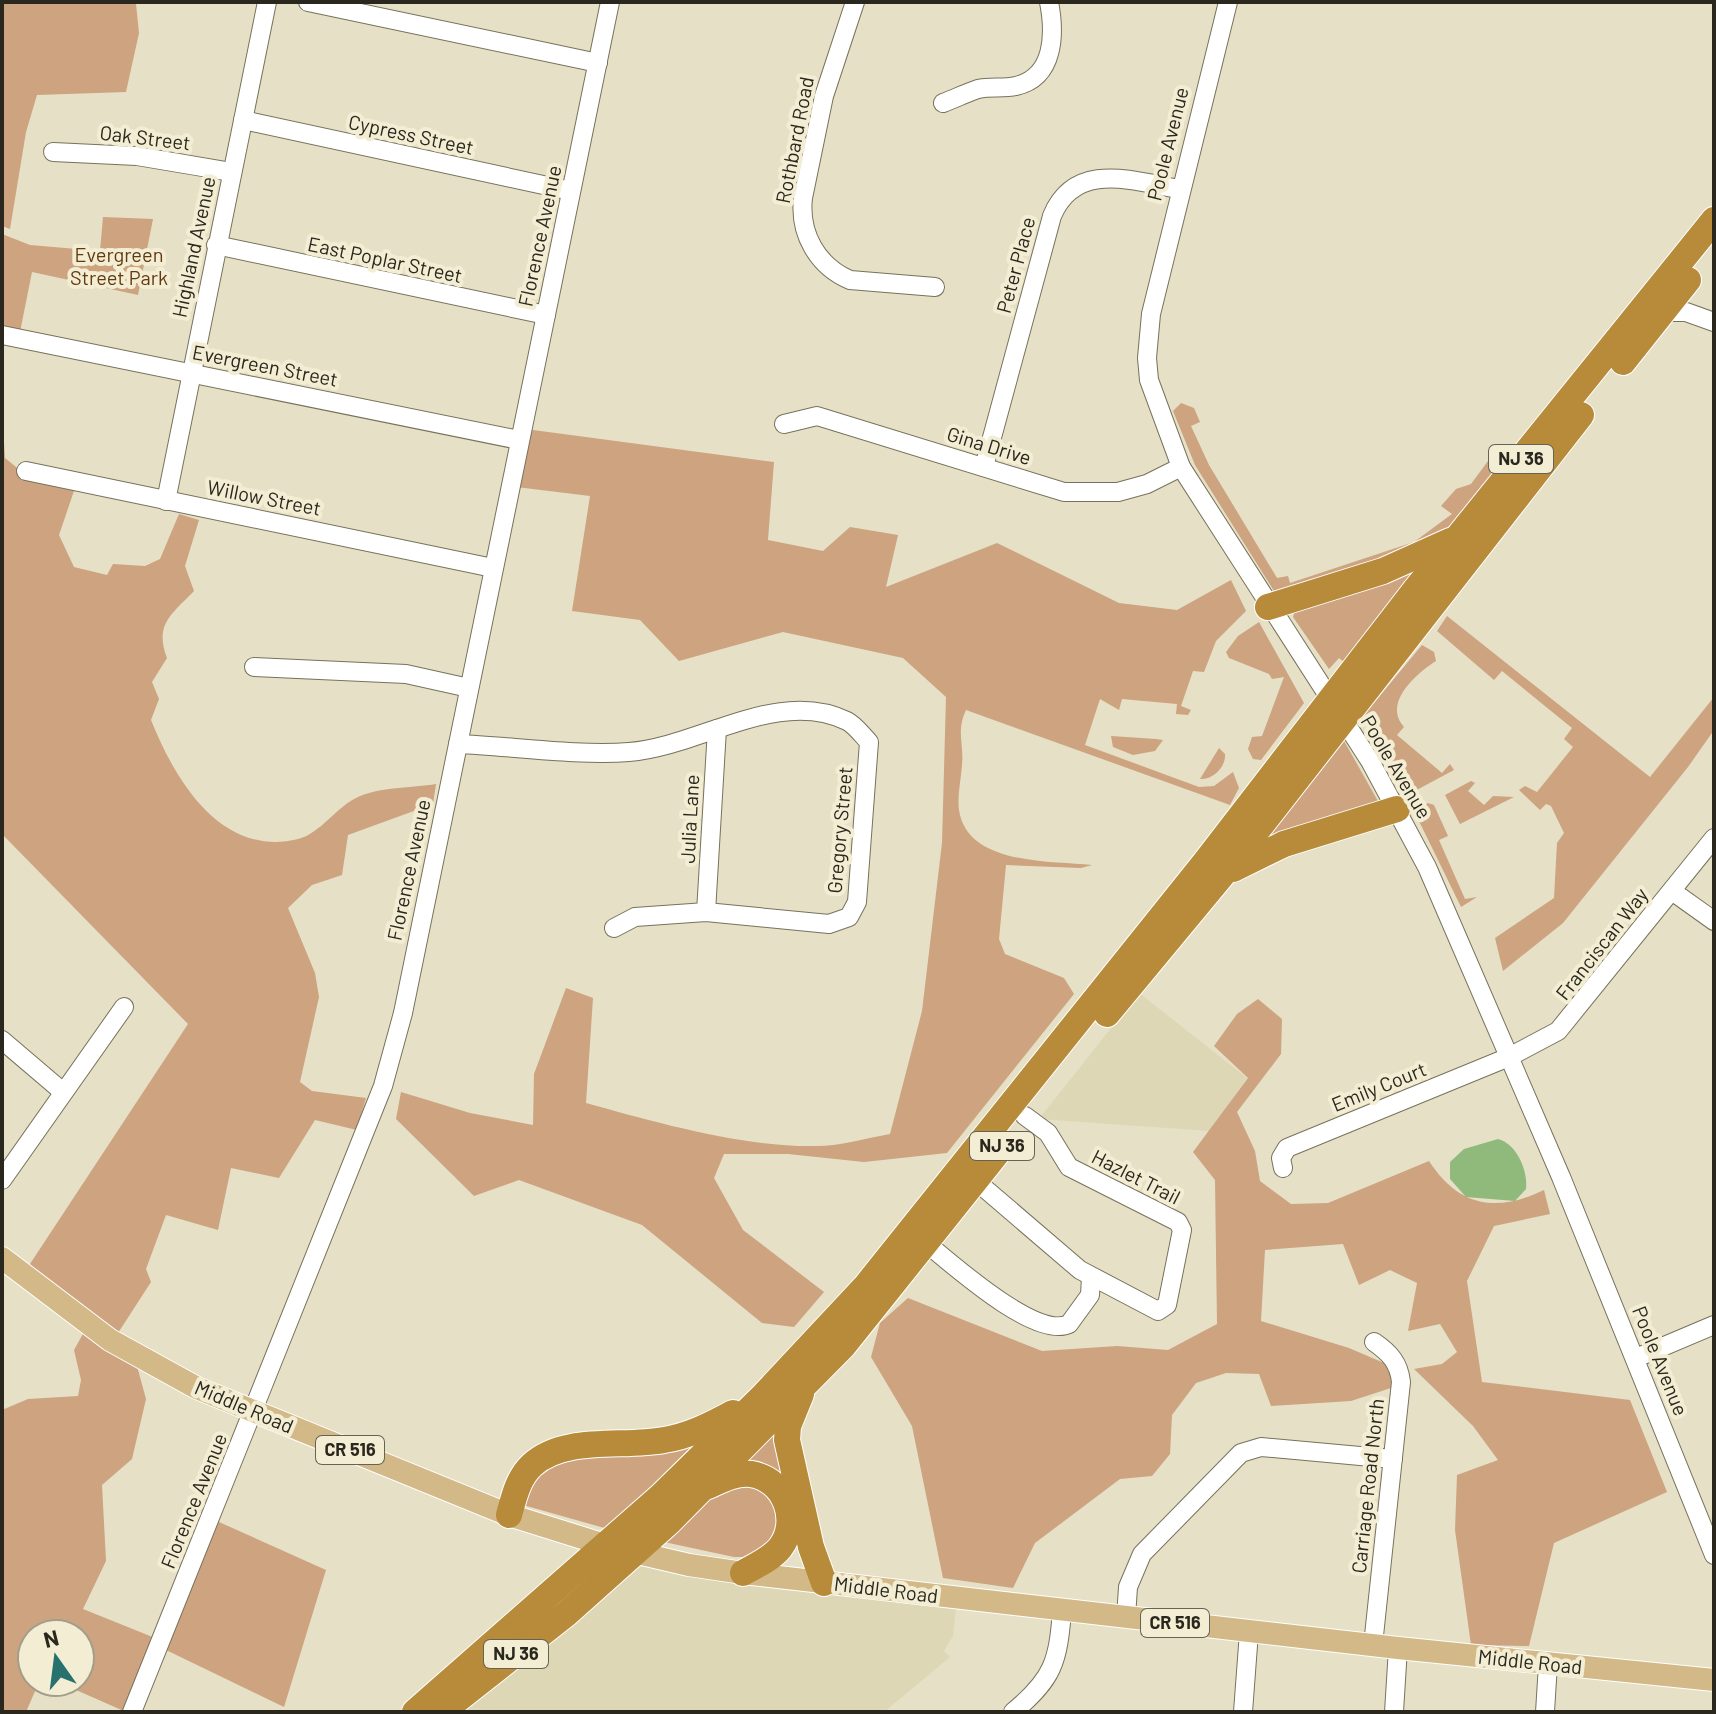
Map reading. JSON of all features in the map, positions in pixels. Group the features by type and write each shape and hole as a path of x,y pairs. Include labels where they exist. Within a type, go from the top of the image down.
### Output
{"highway":[{"name":"NJ 36","path":"415,1712 608,1546 764,1395 865,1287 943,1193 1460,535 1714,220"},
{"name":"NJ 36","path":"442,1712 639,1552 844,1345 1344,722 1479,544 1714,247"},
{"path":"1268,607 1383,571 1460,535"},
{"path":"1223,874 1275,847 1397,809"},
{"path":"806,1383 788,1426 787,1440 811,1547 824,1583"},
{"path":"509,1515 523,1476 547,1455 568,1449 664,1441 705,1428 764,1395"},
{"path":"701,1488 737,1474 753,1474 775,1486 787,1505 790,1526 781,1547 743,1573"}],"main road":[{"name":"Middle Road","path":"2,1258 102,1333 169,1375 509,1515 608,1546 689,1565 824,1583 1249,1632 1712,1679"}],"street":[{"name":"Highland Avenue","path":"166,501 267,2"},
{"path":"308,2 598,63"},
{"name":"Florence Avenue","path":"132,1712 383,1086 403,1013 610,2"},
{"name":"Rothbard Road","path":"855,2 824,96 803,198 802,212 812,250 837,274 850,280 935,287"},
{"path":"943,103 981,88 1014,86 1032,78 1051,49 1053,22 1049,2"},
{"name":"Poole Avenue","path":"1228,2 1179,189 1151,314 1147,358 1155,404 1181,467 1397,809 1474,971 1636,1358 1714,1555"},
{"name":"Cypress Street","path":"243,120 571,191"},
{"name":"Oak Street","path":"53,152 137,156 232,172"},
{"name":"Peter Place","path":"984,467 1052,216 1063,196 1071,187 1095,177 1179,189"},
{"name":"East Poplar Street","path":"216,245 546,315"},
{"path":"1692,275 1696,301 1709,319"},
{"path":"1665,312 1709,319"},
{"name":"Evergreen Street","path":"2,335 519,440"},
{"name":"Gina Drive","path":"784,424 817,416 1064,492 1092,495 1147,484 1181,467"},
{"name":"Willow Street","path":"26,471 493,568"},
{"path":"254,667 406,674 469,688"},
{"name":"Gregory Street","path":"458,744 628,752 681,743 756,715 820,712 850,722 869,742 857,902 849,917 829,924 706,912 635,917 614,928"},
{"name":"Julia Lane","path":"706,912 717,729"},
{"name":"Franciscan Way","path":"1509,1057 1542,1041 1571,1018 1714,838"},
{"path":"1672,891 1714,921"},
{"path":"2,1180 124,1007"},
{"path":"2,1040 63,1092"},
{"name":"Emily Court","path":"1283,1168 1281,1158 1287,1148 1509,1057"},
{"name":"Hazlet Trail","path":"976,1181 1046,1245 1091,1277 1158,1311 1167,1305 1182,1227 1069,1167 1048,1133 1025,1116"},
{"path":"925,1242 999,1298 1044,1326 1069,1324 1090,1295 1091,1277"},
{"path":"1636,1358 1714,1325"},
{"name":"Carriage Road North","path":"1373,1645 1400,1371 1389,1352 1374,1342"},
{"path":"1126,1617 1128,1587 1142,1554 1241,1453 1261,1447 1393,1459"},
{"path":"1013,1712 1042,1687 1051,1673 1058,1650 1062,1611"},
{"path":"1243,1712 1249,1632"},
{"path":"1394,1712 1398,1648"},
{"path":"1545,1712 1548,1664"}],"shaded area":[{"path":"1139,993 1247,1078 1210,1131 1039,1119"},
{"path":"1498,1139 1511,1146 1520,1159 1526,1189 1515,1201 1466,1197 1450,1179 1450,1162 1464,1149"},
{"path":"637,1567 769,1588 956,1608 953,1636 944,1651 950,1657 884,1712 460,1712"}],"green space":[{"path":"2,2 148,2 136,4 139,33 126,92 37,95 26,132 10,229 2,226"},
{"name":"Evergreen Street Park","path":"103,217 153,219 138,295 32,272 20,332 2,328 2,234 30,245 100,251"},
{"path":"1181,403 1194,408 1200,422 1191,426 1209,465 1277,578 1288,576 1290,583 1414,542 1452,514 1441,506 1456,489 1471,484 1488,461 1494,473 1452,525 1436,539 1281,593 1274,591 1195,465 1173,411"},
{"path":"2,410 5,458 21,471 77,482 59,535 74,567 107,575 113,564 145,566 160,559 179,514 199,520 185,566 194,591 172,613 164,628 167,658 152,682 159,699 151,720 173,767 188,789 224,826 246,837 271,842 298,839 314,832 358,797 436,784 433,804 348,835 342,875 312,885 288,908 315,973 319,997 300,1082 312,1091 366,1098 357,1130 315,1120 279,1178 231,1168 218,1230 166,1215 146,1269 151,1282 118,1333 28,1267 188,1024 2,834"},
{"path":"518,428 774,462 768,540 823,551 850,527 898,535 886,587 997,543 1119,603 1177,610 1231,580 1246,611 1216,641 1204,672 1193,671 1181,706 1191,710 1188,715 1176,714 1177,704 1122,699 1119,710 1100,699 1085,745 1199,787 1214,786 1233,772 1239,788 1230,805 966,710 961,731 958,803 967,831 996,852 1036,861 1092,865 1081,868 1006,865 999,939 1005,954 1064,978 1074,994 947,1153 864,1162 788,1154 724,1154 714,1178 743,1230 824,1292 794,1327 762,1323 642,1225 519,1180 474,1196 396,1119 401,1092 470,1113 533,1125 534,1074 566,988 593,998 586,1103 700,1132 789,1146 826,1146 890,1134 922,1011 942,843 946,697 903,658 783,632 679,661 640,620 572,611 590,496 507,486"},
{"path":"1420,565 1344,662 1339,658 1329,669 1293,617 1295,610"},
{"path":"1447,616 1650,777 1714,697 1714,730 1688,767 1563,923 1503,971 1495,938 1554,898 1557,843 1564,833 1551,806 1546,804 1540,810 1519,790 1525,786 1537,792 1573,747 1564,739 1572,728 1502,671 1494,680 1437,631"},
{"path":"1259,622 1304,703 1261,760 1253,759 1248,749 1252,737 1262,736 1284,677 1272,679 1269,674 1229,658 1226,652 1238,636"},
{"path":"1422,645 1434,652 1436,661 1412,681 1399,699 1398,718 1404,727 1397,735 1442,773 1450,764 1454,770 1411,793 1401,788 1363,716"},
{"path":"1111,736 1163,740 1155,751 1133,755 1113,747"},
{"path":"1343,739 1379,803 1260,844"},
{"path":"1219,748 1225,754 1221,768 1214,775 1200,779"},
{"path":"1471,781 1475,783 1468,791 1484,805 1493,796 1514,797 1460,824 1445,795"},
{"path":"1428,803 1434,805 1448,836 1439,840 1465,899 1477,897 1461,907 1417,817 1418,810"},
{"path":"1258,999 1282,1019 1281,1054 1237,1112 1255,1151 1260,1181 1291,1204 1328,1203 1429,1161 1453,1188 1480,1201 1510,1202 1544,1190 1550,1214 1494,1226 1467,1281 1482,1382 1630,1400 1667,1492 1554,1543 1529,1646 1471,1645 1455,1530 1457,1475 1498,1460 1473,1426 1414,1369 1442,1364 1457,1352 1440,1324 1408,1331 1417,1283 1390,1270 1359,1285 1343,1244 1265,1250 1261,1321 1349,1348 1391,1366 1394,1387 1351,1401 1271,1406 1259,1374 1226,1373 1196,1383 1172,1415 1170,1454 1152,1476 1120,1479 1035,1543 1013,1588 943,1578 912,1426 871,1357 880,1323 908,1298 1042,1351 1117,1346 1168,1350 1217,1324 1215,1180 1193,1152 1248,1078 1214,1046 1237,1014"},
{"path":"84,1332 137,1366 146,1399 132,1459 102,1485 106,1561 83,1609 160,1640 210,1518 326,1570 284,1707 164,1649 126,1712 94,1698 96,1618 16,1618 16,1698 32,1698 26,1712 2,1712 2,1410 28,1399 78,1396 81,1380 74,1350"},
{"path":"781,1424 791,1488 746,1462"},
{"path":"700,1438 608,1529 523,1505 528,1481 548,1459"},
{"path":"724,1483 763,1484 785,1523 755,1557 734,1557 664,1542"}]}
